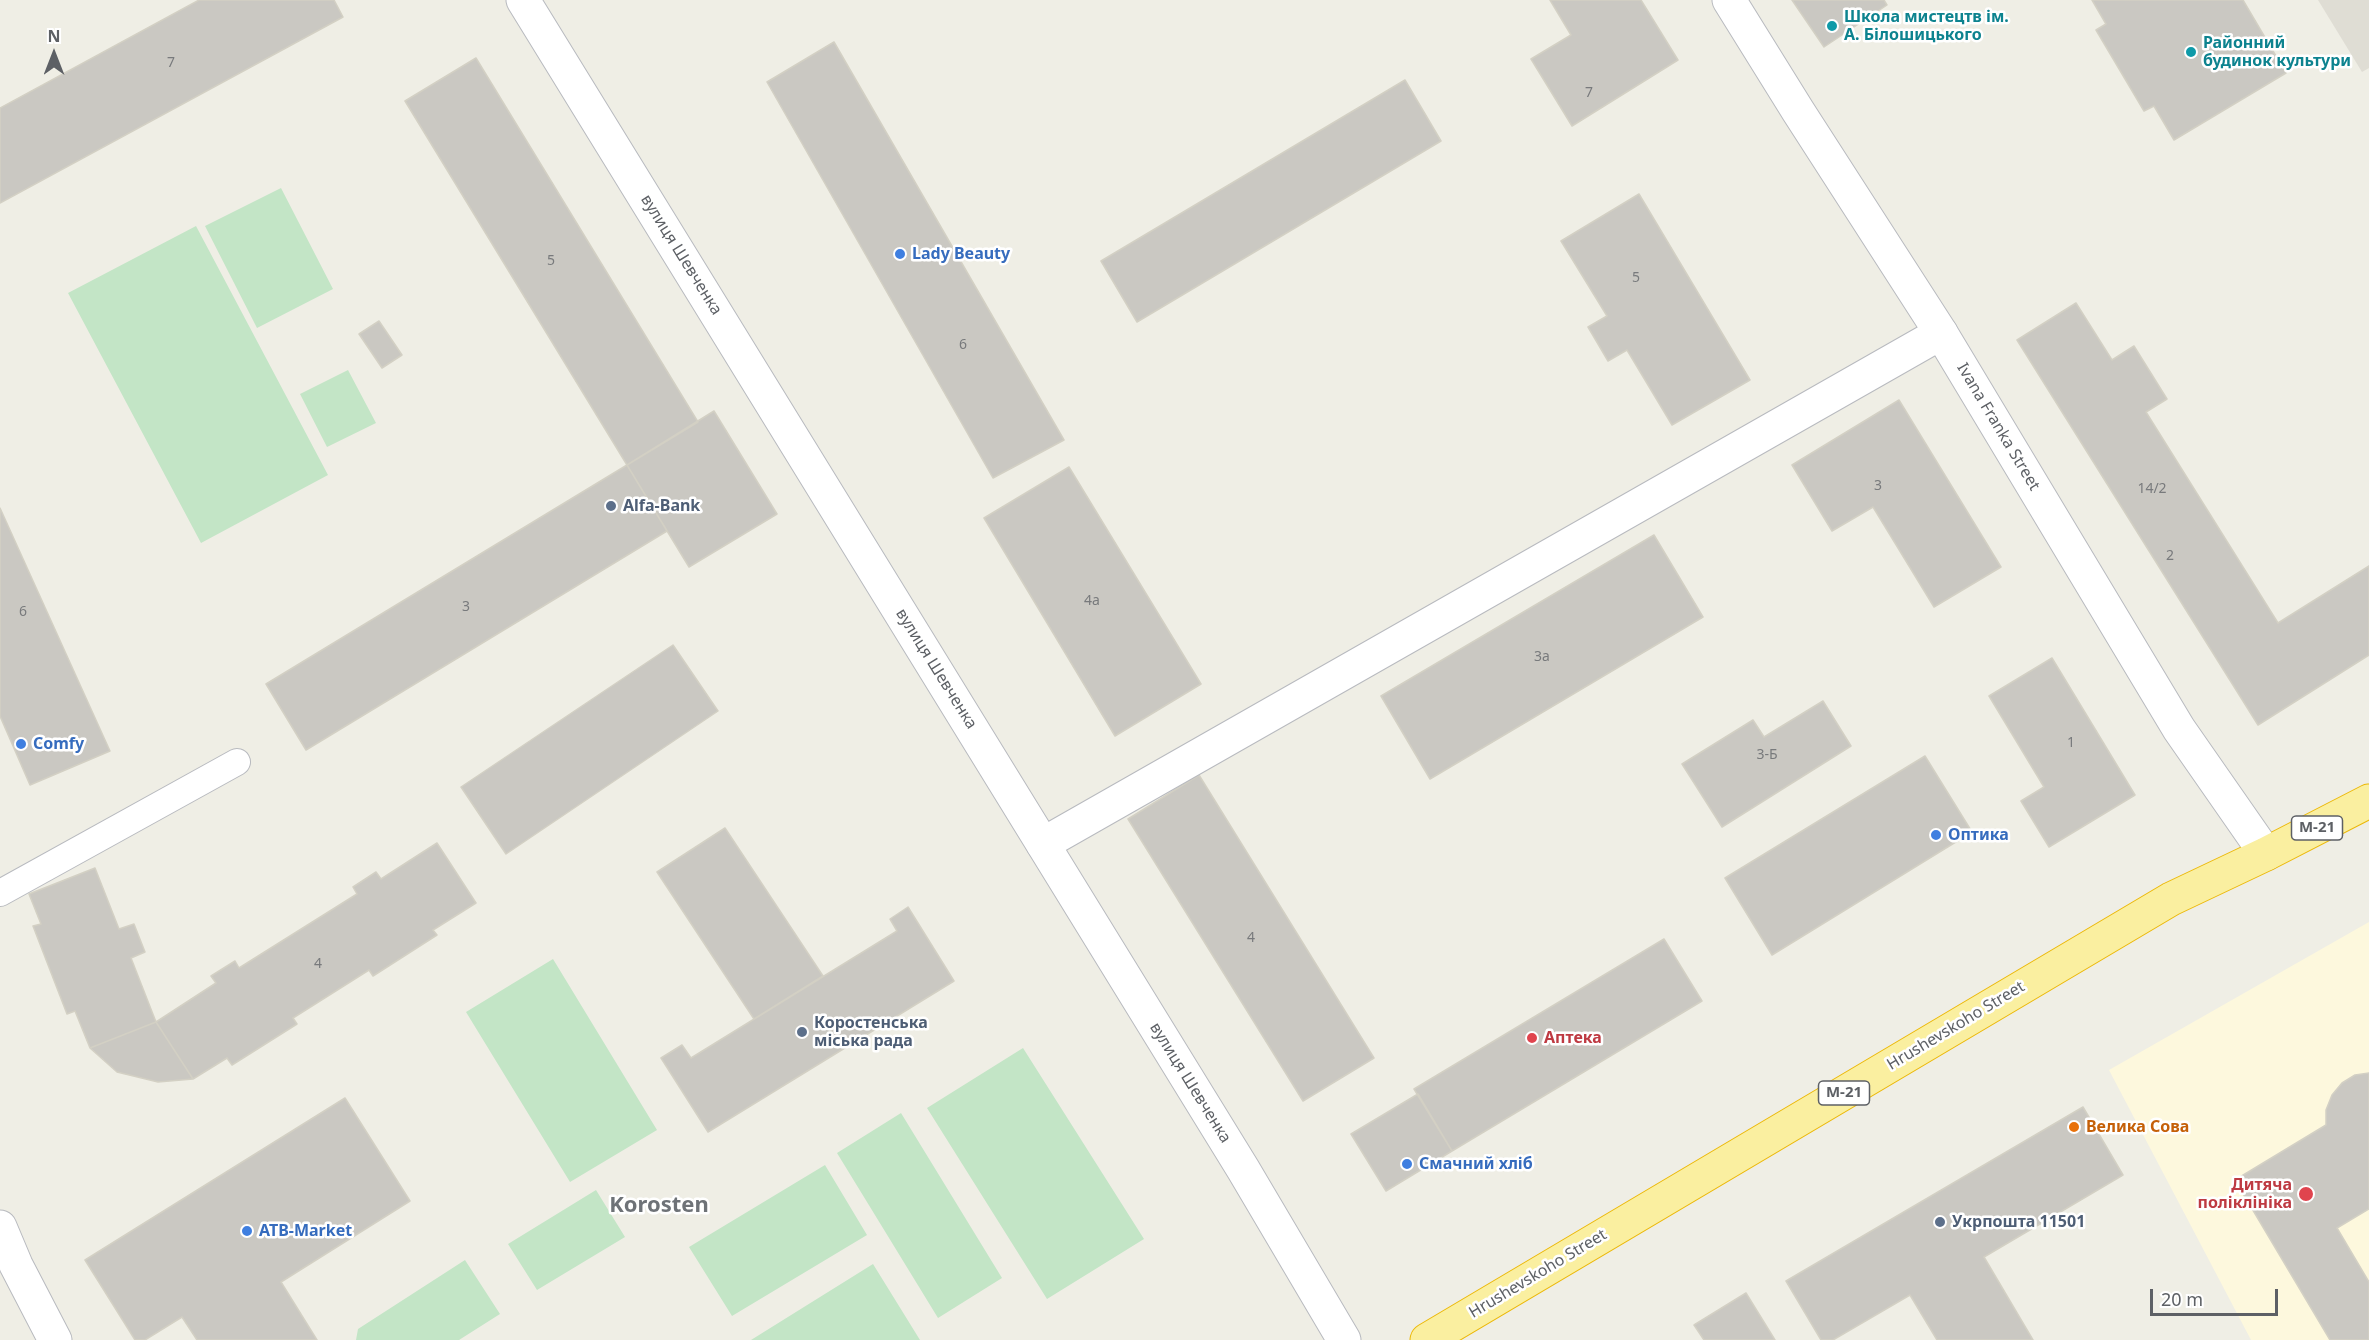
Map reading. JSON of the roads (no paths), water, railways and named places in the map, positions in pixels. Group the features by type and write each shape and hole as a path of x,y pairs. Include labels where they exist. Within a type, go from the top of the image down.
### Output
{"highway":[{"name":"Hrushevskoho Street","path":"1427,1340 2171,899 2266,854 2369,801"}],"street":[{"name":"вулиця Шевченка","path":"524,0 1243,1169 1344,1340"},
{"name":"Ivana Franka Street","path":"1729,0 1941,333 2179,729 2266,854"},
{"path":"1043,844 1941,333"},
{"path":"0,1227 16,1265 55,1340"}],"lane":[{"path":"0,893 237,762"}],"place":[{"name":"Школа мистецтв ім. А. Білошицького","path":"1832,26"},
{"name":"Районний будинок культури","path":"2191,52"},
{"name":"Lady Beauty","path":"900,254"},
{"name":"Alfa-Bank","path":"611,506"},
{"name":"Comfy","path":"21,744"},
{"name":"Оптика","path":"1936,835"},
{"name":"Коростенська міська рада","path":"802,1032"},
{"name":"Аптека","path":"1532,1038"},
{"name":"Велика Сова","path":"2074,1127"},
{"name":"Смачний хліб","path":"1407,1164"},
{"name":"Дитяча поліклініка","path":"2306,1194"},
{"name":"Укрпошта 11501","path":"1940,1222"},
{"name":"ATB-Market","path":"247,1231"}],"district":[{"name":"Korosten","path":"659,1206"}]}
